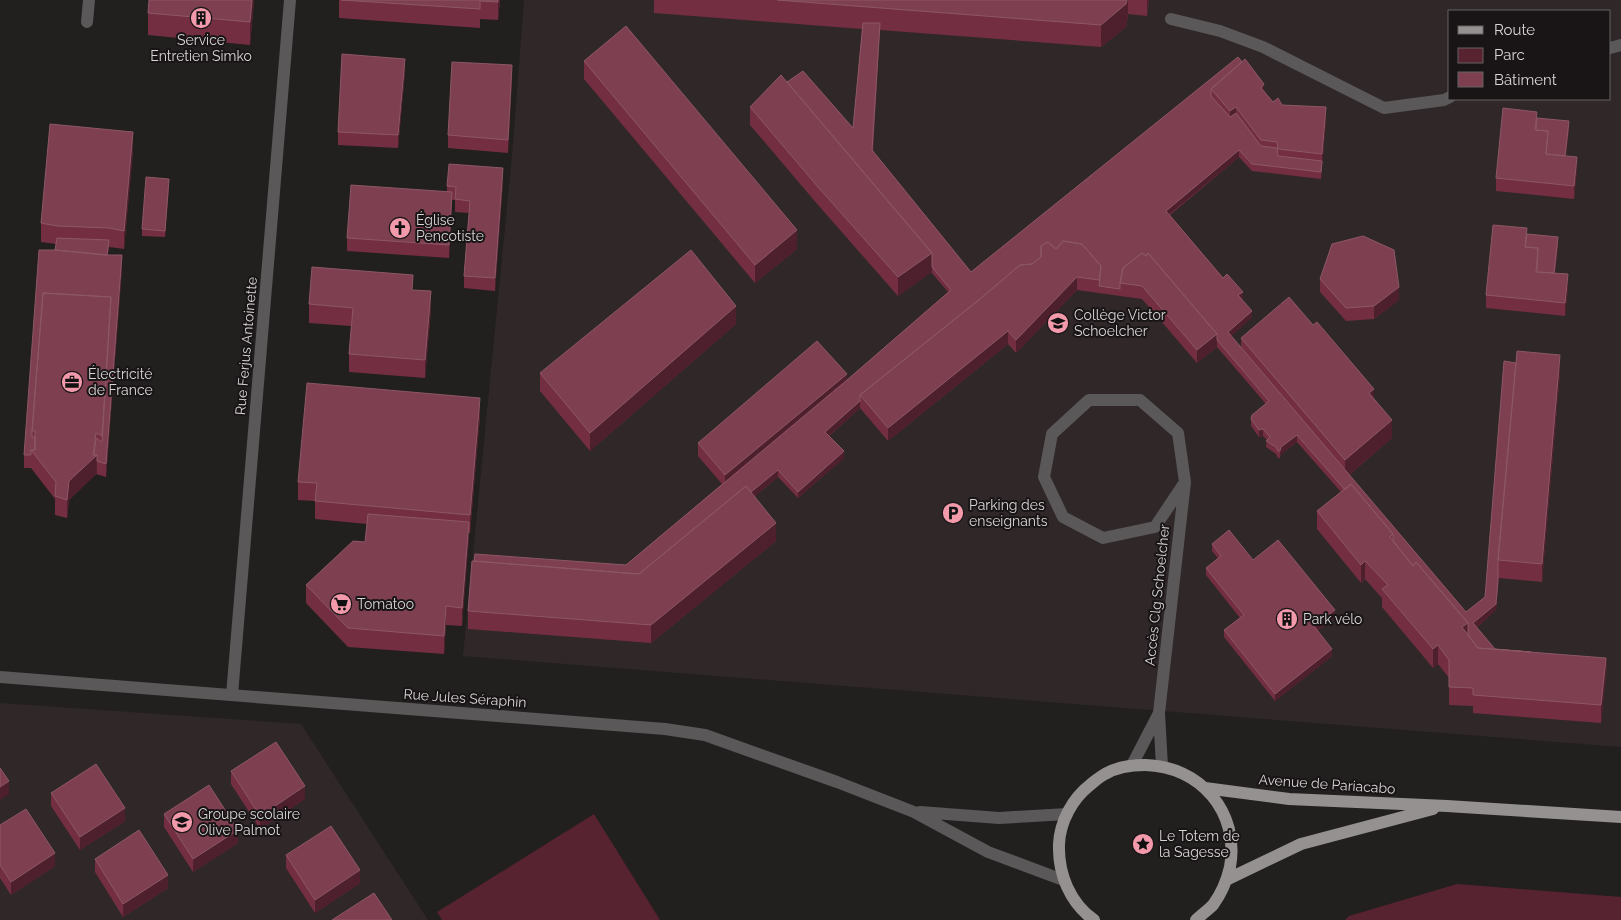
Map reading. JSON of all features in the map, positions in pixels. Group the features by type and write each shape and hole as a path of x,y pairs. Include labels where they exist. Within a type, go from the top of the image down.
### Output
{"main road":[{"path":"1093,920 1075,902 1063,880 1058,856 1060,834 1067,814 1082,791 1105,774 1132,765 1162,766 1185,774 1205,788 1220,808 1230,830 1232,855 1228,879 1213,904 1196,920"},
{"name":"Avenue de Pariacabo","path":"1205,788 1289,799 1446,806 1621,817"},
{"name":"Avenue de Pariacabo","path":"1228,879 1301,844 1446,806"}],"street":[{"path":"87,22 89,0"},
{"name":"Rue Ferjus Antoinette","path":"232,695 290,0"},
{"path":"1171,19 1220,31 1263,47 1384,108 1448,98"},
{"name":"Accès Clg Schoelcher","path":"1162,766 1159,713 1186,482 1178,433 1140,400 1089,400 1052,434 1044,477 1063,517 1103,538 1156,527 1186,482"},
{"name":"Rue Jules Séraphin","path":"0,677 665,729 705,735 748,749 914,812"},
{"name":"Accès Clg Schoelcher","path":"1132,765 1159,713"},
{"path":"914,812 999,818 1067,814"},
{"path":"914,812 988,852 1063,880"}],"shaded area":[{"name":"Collège Victor Schoelcher","path":"524,0 1621,0 1621,747 463,656 512,156"},
{"name":"Groupe scolaire Olive Palmot","path":"0,703 301,724 428,920 0,920"}],"green space":[{"path":"594,814 660,920 442,920 437,912"},
{"path":"1457,884 1621,897 1621,920 1345,920 1349,916"}],"building":[{"path":"149,0 252,0 250,22 148,13"},
{"path":"341,0 498,0 498,2 480,1 480,9"},
{"path":"777,0 1127,0 1126,4 1101,25"},
{"path":"863,23 880,23 872,150 971,272 1238,57 1242,62 1211,89 1211,96 1230,117 1236,113 1261,146 1277,148 1278,156 1322,161 1321,172 1252,164 1239,150 1166,211 1223,278 1227,274 1243,292 1238,295 1252,311 1228,332 1466,612 1485,597 1504,361 1516,363 1498,560 1496,604 1473,623 1495,649 1531,652 1478,648 1468,635 1468,623 1416,562 1413,566 1393,541 1393,534 1351,484 1345,490 1297,435 1281,447 1280,451 1266,441 1270,437 1263,429 1259,430 1251,419 1252,415 1269,401 1217,340 1217,334 1148,253 1146,256 1142,253 1123,268 1120,289 1099,286 1101,266 1082,244 1063,241 1056,249 1048,242 1041,246 1041,257 1032,264 1020,265 860,395 860,401 825,432 844,451 798,492 778,470 751,492 746,486 639,574 474,561 475,554 626,565 847,380 951,290 932,267 932,253 787,82 803,71 853,128"},
{"path":"626,26 797,230 755,265 584,61"},
{"path":"342,54 405,59 398,135 338,132"},
{"path":"1245,59 1264,84 1261,88 1273,102 1278,98 1282,105 1326,107 1322,154 1278,149 1277,142 1261,140 1236,107 1230,111 1211,89"},
{"path":"452,62 512,65 508,140 448,135"},
{"path":"781,75 932,253 898,277 750,107"},
{"path":"1503,108 1537,112 1535,130 1548,131 1546,154 1577,157 1574,186 1496,178"},
{"path":"1537,118 1569,121 1565,156 1546,154 1548,131 1536,130"},
{"path":"50,124 133,132 124,231 109,228 57,226 41,223"},
{"path":"449,164 503,168 495,278 464,276 470,201 455,199 456,187 447,186"},
{"path":"146,177 169,179 165,231 142,229"},
{"name":"Église Pencotiste","path":"351,185 452,192 449,245 347,238"},
{"path":"1493,225 1527,228 1525,247 1538,248 1536,272 1568,274 1565,303 1486,295"},
{"path":"1527,234 1558,237 1554,273 1537,272 1538,248 1525,247"},
{"path":"1363,236 1394,250 1399,287 1374,306 1346,308 1320,279 1332,244"},
{"path":"57,238 109,240 107,255 55,250"},
{"path":"1063,241 1082,244 1101,266 1099,280 1077,277 1016,340 1008,331 888,428 860,395 1020,265 1032,264 1041,257 1041,246 1048,242 1056,249"},
{"path":"39,250 122,255 106,464 97,461 97,455 94,455 96,438 102,442 111,297 43,293 32,431 32,437 35,437 35,450 31,450 31,455 24,455"},
{"path":"691,250 736,306 590,433 540,373"},
{"path":"1142,253 1146,256 1148,253 1217,334 1197,350 1142,286 1120,283 1123,268"},
{"path":"312,267 413,275 412,290 431,291 425,360 349,354 353,308 309,304"},
{"name":"Électricité de France","path":"43,293 111,297 102,436 96,433 93,455 97,455 69,481 67,500 55,496 56,482 31,450 35,450 35,431 32,431"},
{"path":"1289,297 1313,325 1317,322 1374,389 1369,393 1392,420 1345,460 1241,338"},
{"path":"817,341 847,374 725,475 698,443"},
{"path":"1517,351 1560,355 1542,564 1498,560"},
{"path":"307,383 480,398 470,515 315,501 317,483 298,482"},
{"path":"1351,484 1393,534 1390,537 1413,566 1416,562 1468,623 1462,627 1478,648 1606,658 1601,705 1473,695 1473,688 1449,687 1449,660 1438,645 1433,649 1382,589 1388,585 1365,561 1361,565 1317,511"},
{"path":"746,486 776,523 651,625 468,611 472,561 639,574"},
{"path":"368,514 469,522 462,608 446,606 444,636 348,628 306,585 353,541 365,542"},
{"name":"Park vélo","path":"1229,530 1253,560 1278,540 1335,610 1314,626 1332,649 1275,694 1224,630 1244,615 1206,568 1221,556 1212,544"},
{"path":"276,742 305,786 260,816 231,771"},
{"path":"96,764 125,808 80,837 51,793"},
{"path":"0,768 9,781 0,787"},
{"path":"209,785 238,830 193,859 164,814"},
{"path":"26,809 55,853 11,882 0,865 0,825"},
{"path":"331,826 360,870 315,900 286,855"},
{"path":"139,830 168,875 123,904 95,859"},
{"path":"374,893 392,920 332,920"}],"place":[{"name":"Service Entretien Simko","path":"201,18"},
{"name":"Église Pencotiste","path":"400,228"},
{"name":"Collège Victor Schoelcher","path":"1058,323"},
{"name":"Électricité de France","path":"72,382"},
{"name":"Parking des enseignants","path":"953,513"},
{"name":"Tomatoo","path":"341,604"},
{"name":"Park vélo","path":"1287,619"},
{"name":"Groupe scolaire Olive Palmot","path":"182,822"},
{"name":"Le Totem de la Sagesse","path":"1143,844"}]}
